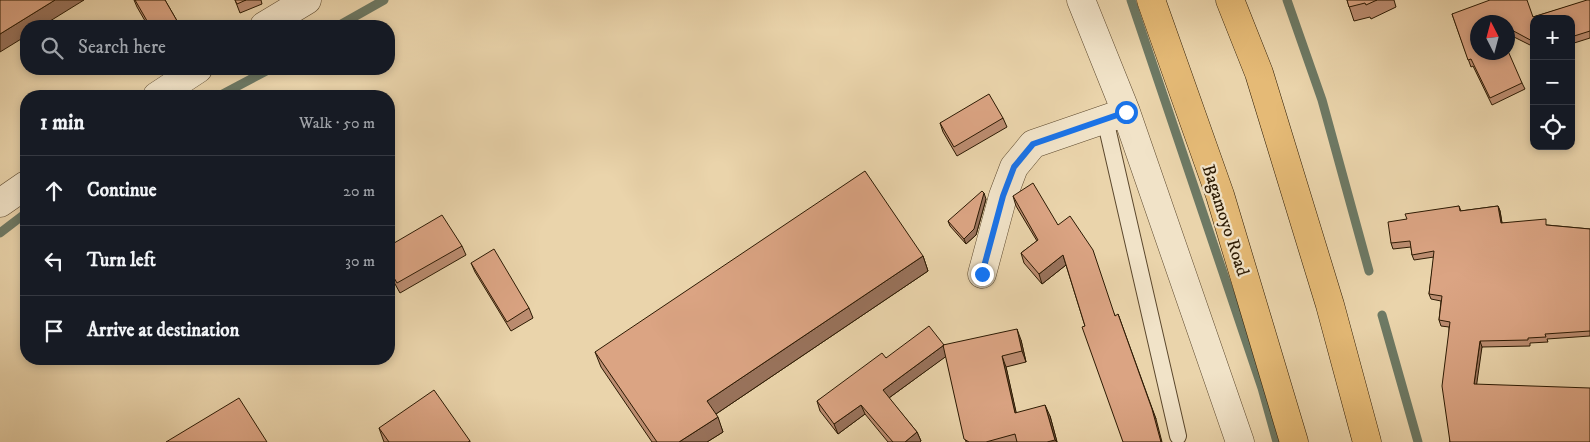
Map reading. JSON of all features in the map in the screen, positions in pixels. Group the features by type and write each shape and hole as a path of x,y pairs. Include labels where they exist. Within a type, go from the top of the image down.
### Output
{"highway":[{"name":"Bagamoyo Road","path":"1151,0 1220,195 1294,442"},
{"path":"1230,0 1268,101 1330,305 1366,442"}],"street":[{"path":"274,20 306,0"},
{"path":"1081,0 1115,116 1240,442"},
{"path":"166,90 189,75"},
{"path":"982,274 1003,196 1014,167 1033,144 1115,116"},
{"path":"0,203 20,189"}],"lane":[{"path":"1115,116 1178,436"}],"building":[{"path":"0,0 55,0 20,20 0,34"},
{"path":"135,0 165,0 177,20 147,20"},
{"path":"235,0 246,0 237,4"},
{"path":"1347,0 1377,0 1366,5 1365,3 1349,7"},
{"path":"1490,0 1527,0 1532,15 1530,15 1530,40 1515,32 1515,15 1470,15 1470,59 1468,60 1452,14"},
{"path":"1590,0 1590,31 1575,36 1575,15 1539,15"},
{"path":"1471,60 1512,60 1522,83 1490,98"},
{"path":"989,94 1003,118 954,147 940,123"},
{"path":"865,171 923,256 707,401 718,417 679,442 657,442 595,352"},
{"path":"1033,183 1058,225 1070,216 1093,250 1115,316 1118,314 1152,409 1161,442 1123,442 1082,327 1085,326 1063,255 1039,274 1021,253 1038,240 1013,196"},
{"path":"982,191 984,193 974,229 964,239 948,221"},
{"path":"1459,206 1460,211 1498,206 1501,223 1546,219 1546,225 1590,229 1590,331 1545,334 1546,337 1528,338 1528,340 1480,341 1474,384 1590,388 1590,442 1450,442 1442,386 1450,322 1439,320 1442,296 1429,294 1434,251 1412,255 1410,241 1391,243 1388,222 1407,219 1405,214"},
{"path":"442,215 462,246 397,283 395,280 395,242"},
{"path":"494,249 529,308 507,322 471,263"},
{"path":"929,326 944,345 883,390 917,432 905,442 893,442 861,405 834,424 817,401 882,353 886,358"},
{"path":"1017,329 1022,351 1002,356 1015,413 1045,405 1055,440 1047,442 1017,442 1015,434 986,442 969,442 964,439 943,345"},
{"path":"434,390 470,441 389,442 379,428"},
{"path":"239,398 267,442 166,442"}],"waterway":[{"path":"349,20 384,0"},
{"path":"1131,0 1262,388 1277,442"},
{"path":"1287,0 1322,100 1369,271"},
{"path":"230,90 259,75"},
{"path":"0,233 20,218"},
{"path":"1382,315 1418,442"}],"route":[{"path":"982,274 1003,196 1014,167 1033,144 1126,112"}]}
